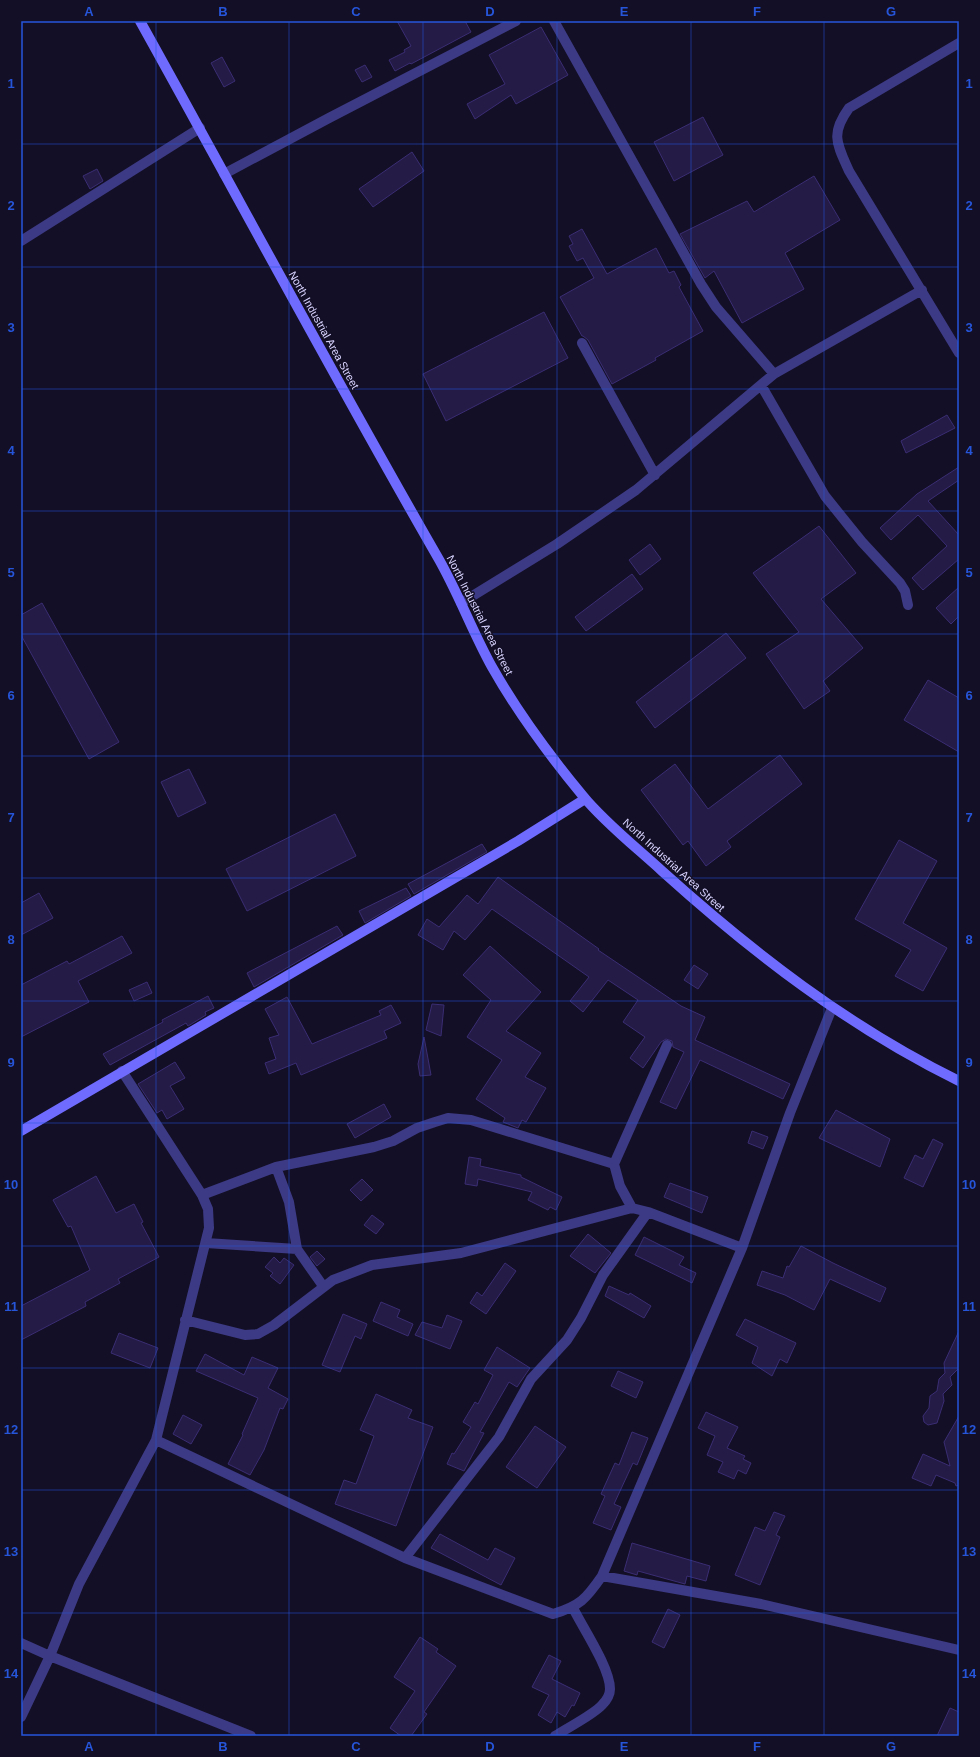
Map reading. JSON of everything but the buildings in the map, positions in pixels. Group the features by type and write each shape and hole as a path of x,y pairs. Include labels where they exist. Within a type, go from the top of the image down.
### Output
{"main road":[{"name":"North Industrial Area Street","path":"140,21 391,476 450,579 491,666 531,731 586,800 634,846 714,917 786,975 832,1008 885,1040 959,1080"},
{"path":"21,1131 586,800"}],"street":[{"path":"224,174 516,21"},
{"path":"554,21 716,307 774,374"},
{"path":"959,43 849,108 839,121 837,129 839,148 849,171 959,353"},
{"path":"21,242 200,128"},
{"path":"461,603 558,544 602,515 655,475 774,374 922,290"},
{"path":"582,343 655,475"},
{"path":"761,385 825,496 862,542 900,583 905,591 908,605"},
{"path":"156,1440 405,1558 553,1614 573,1608 589,1595 602,1576 742,1248 790,1113 832,1008"},
{"path":"632,1208 620,1186 614,1164 667,1045"},
{"path":"21,1717 50,1656 79,1584 156,1440 209,1228 208,1209 202,1195 122,1071"},
{"path":"202,1195 276,1167 374,1147 393,1141 417,1128 448,1118 471,1120 614,1164"},
{"path":"276,1167 289,1202 297,1250 323,1286"},
{"path":"185,1320 245,1335 258,1334 274,1325 323,1286 333,1280 372,1265 461,1253 632,1208 648,1212 742,1248"},
{"path":"405,1558 499,1437 531,1379 567,1340 581,1318 603,1275 648,1212"},
{"path":"206,1243 297,1250"},
{"path":"602,1576 761,1604 959,1650"},
{"path":"556,1736 601,1706 608,1697 610,1690 608,1677 603,1664 573,1608"},
{"path":"21,1643 251,1736"}]}
